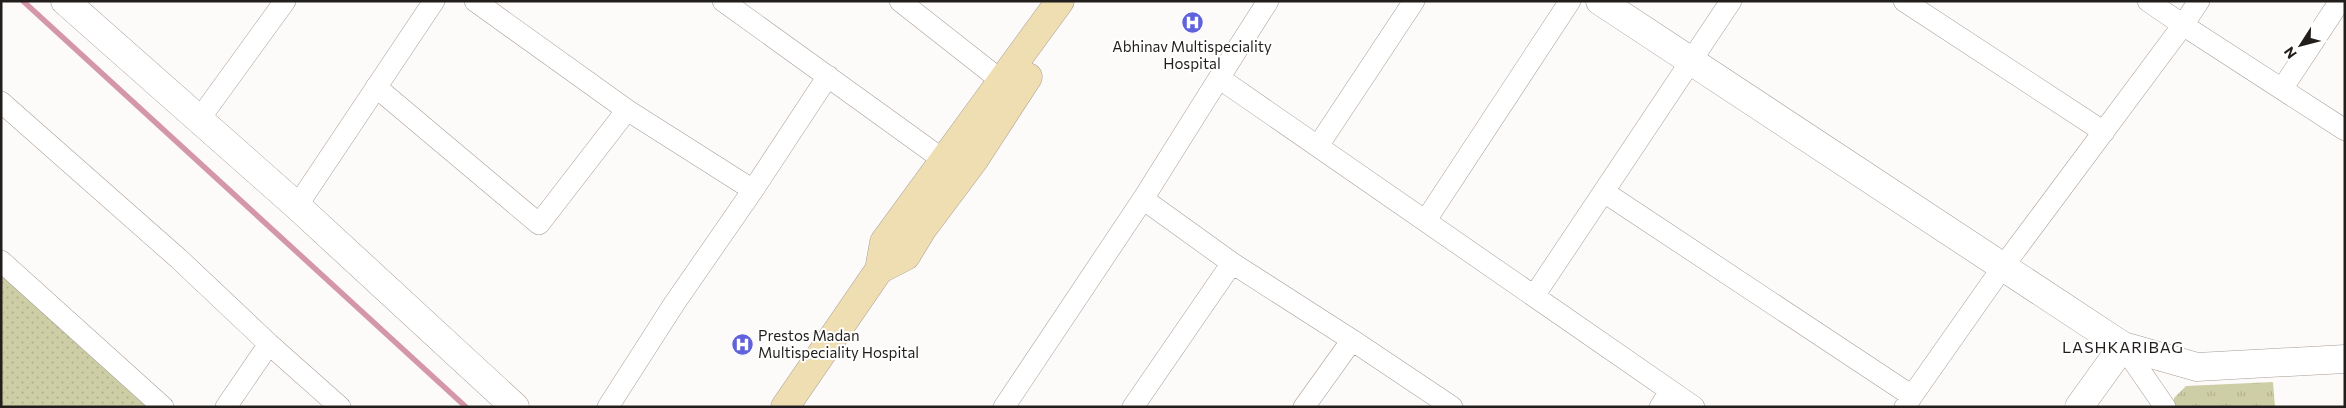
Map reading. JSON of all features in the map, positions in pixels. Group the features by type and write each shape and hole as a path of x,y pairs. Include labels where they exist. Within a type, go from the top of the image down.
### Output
{"main road":[{"path":"954,168 1003,82 1060,1"},
{"path":"785,407 879,270 884,242 954,168 1078,1"}],"street":[{"path":"65,1 198,121 297,206 515,407"},
{"path":"198,121 285,1"},
{"path":"297,206 434,1"},
{"path":"475,1 627,110 753,190"},
{"path":"900,1 1003,82"},
{"path":"1004,407 1143,199 1268,1"},
{"path":"1318,146 1414,1"},
{"path":"1426,220 1570,1"},
{"path":"1600,1 2002,268 2123,346 2197,366 2345,359"},
{"path":"1534,296 1731,1"},
{"path":"1904,1 2104,132"},
{"path":"2148,1 2345,130"},
{"path":"1604,192 1909,401 2002,268 2199,1"},
{"path":"2282,90 2340,1"},
{"path":"728,2 954,168"},
{"path":"608,407 674,304 753,190 828,76"},
{"path":"1220,78 1534,296 1665,399 1694,407"},
{"path":"376,87 539,224 627,110"},
{"path":"1,102 178,259 340,407"},
{"path":"1143,199 1232,262 1452,407"},
{"path":"1,261 163,407"},
{"path":"1133,407 1232,262"},
{"path":"1304,407 1352,340"},
{"path":"226,407 269,344"},
{"path":"2079,407 2123,346"},
{"path":"2123,346 2164,407"}],"green space":[{"path":"1,269 147,407 1,407"},
{"path":"2273,382 2275,407 2174,407 2174,398 2186,386"}],"waterway":[{"path":"23,1 466,407"}],"place":[{"name":"Abhinav Multispeciality Hospital","path":"1192,23"},
{"name":"Prestos Madan Multispeciality Hospital","path":"742,344"}],"district":[{"name":"LASHKARIBAG","path":"2123,346"}]}
